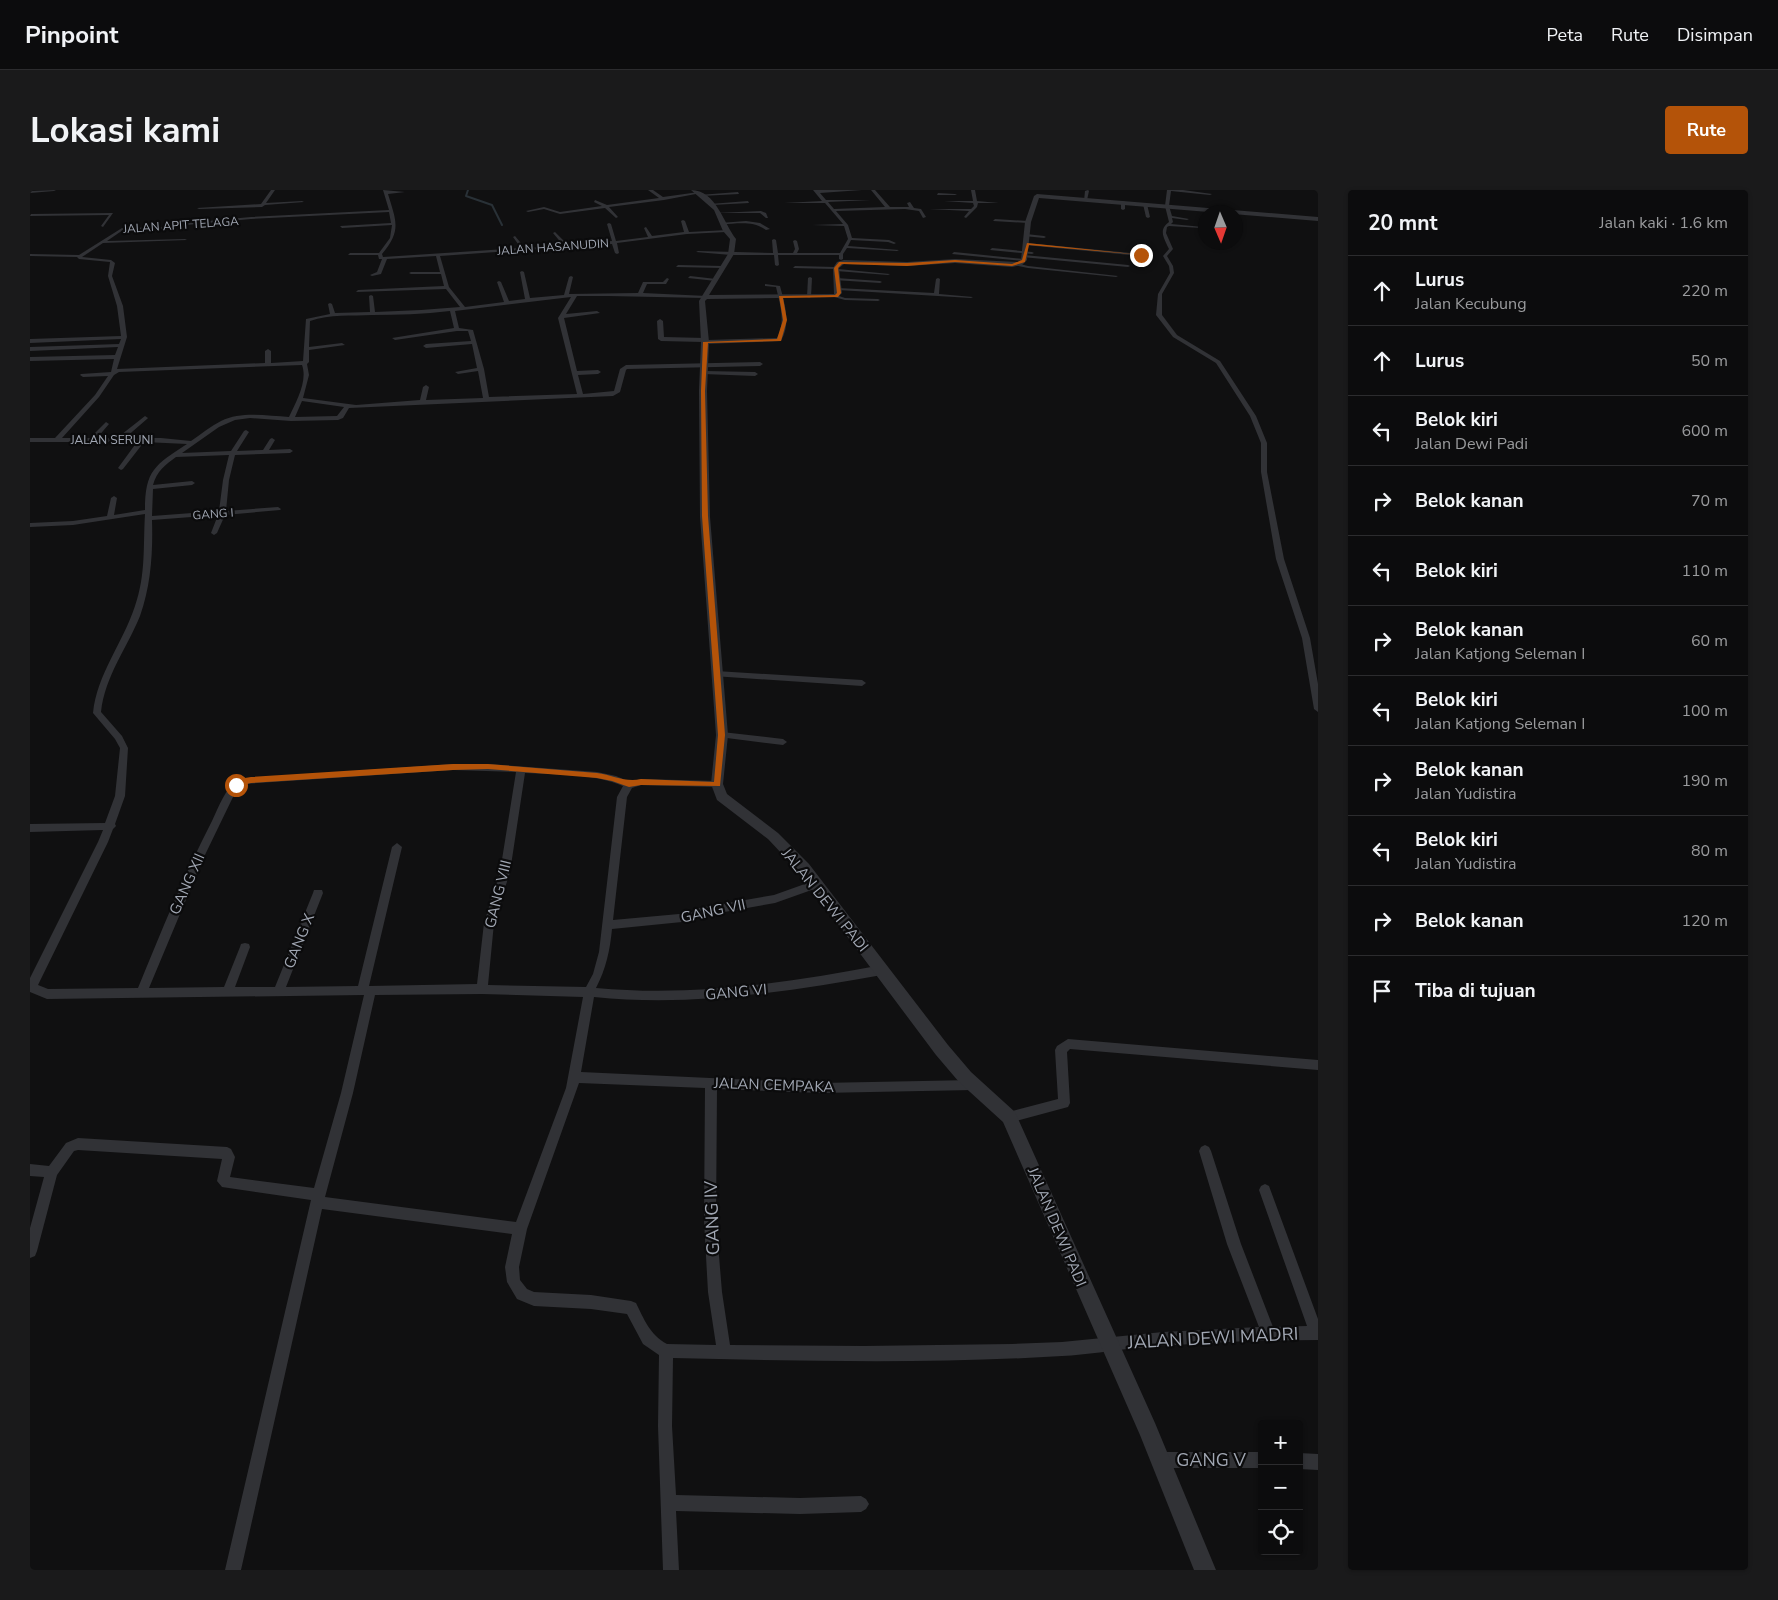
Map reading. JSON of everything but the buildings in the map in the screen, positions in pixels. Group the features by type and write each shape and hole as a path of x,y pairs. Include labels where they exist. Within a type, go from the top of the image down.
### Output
{"street":[{"path":"30,192 54,190"},
{"path":"258,213 273,190"},
{"path":"650,190 664,199"},
{"path":"817,192 860,190"},
{"path":"873,190 889,209"},
{"path":"966,217 972,210 975,201 974,190"},
{"path":"1170,225 1172,217 1167,206 1170,190 1210,194"},
{"path":"372,275 379,273 382,257 393,237 392,211 385,191 403,192"},
{"path":"1085,200 1086,191"},
{"path":"817,192 851,194"},
{"path":"817,192 846,225 850,239"},
{"path":"521,770 597,775 614,778 629,784 641,782 717,784 722,735 705,516 703,441 705,341 702,301 731,254 732,239 712,204 698,193"},
{"path":"528,211 544,208 560,213 698,193 738,193"},
{"path":"1016,264 1024,256 1027,244 1028,222 1037,193 1123,206 1145,204 1318,219"},
{"path":"938,194 1003,208"},
{"path":"268,198 277,197"},
{"path":"237,206 241,200"},
{"path":"786,203 869,200"},
{"path":"595,201 606,206 616,216"},
{"path":"946,201 997,203"},
{"path":"258,213 302,202"},
{"path":"712,204 748,202"},
{"path":"906,209 912,208 910,203"},
{"path":"1145,204 1148,217"},
{"path":"199,208 237,206 258,213 392,211"},
{"path":"822,212 906,209 920,210 924,217"},
{"path":"931,209 972,210"},
{"path":"718,213 761,212 767,217"},
{"name":"JALAN APIT TELAGA","path":"75,257 86,254 122,229 172,228 186,224 258,213"},
{"path":"31,215 111,214 112,216 103,225 122,229"},
{"path":"1172,217 1187,219"},
{"path":"995,220 1028,222"},
{"path":"683,221 687,233"},
{"name":"JALAN HASANUDIN","path":"350,254 382,257 438,255 613,243 761,223 768,229"},
{"path":"342,227 393,224"},
{"path":"609,224 617,253"},
{"path":"814,225 846,225"},
{"path":"1198,227 1170,225 1165,227 1164,233 1171,249 1165,256 1171,266 1172,273 1160,294 1159,315 1175,336 1218,362 1254,416 1264,443 1264,472 1280,559 1306,638 1318,709"},
{"path":"646,228 651,238"},
{"path":"700,232 700,242"},
{"path":"555,233 566,246"},
{"path":"1026,235 1044,237"},
{"path":"515,237 522,248"},
{"path":"659,237 663,243"},
{"path":"850,239 894,243"},
{"path":"850,239 840,254 836,279 837,292 845,299 878,300"},
{"path":"102,242 185,240"},
{"path":"774,240 777,265"},
{"path":"794,254 797,249 795,241"},
{"path":"477,243 480,252"},
{"path":"1027,244 1141,255 1150,254"},
{"path":"844,247 897,250"},
{"path":"992,249 1024,256 1128,266"},
{"path":"698,252 731,254 840,254"},
{"path":"954,253 1078,257"},
{"path":"33,255 112,261 110,276 120,306 124,336 116,357 113,373 97,396 57,440"},
{"path":"438,255 447,287 464,309"},
{"path":"795,267 838,267 955,261 1016,264 1028,267 1116,276"},
{"path":"678,266 723,267"},
{"path":"838,267 888,274"},
{"path":"522,272 528,300"},
{"path":"411,273 442,273"},
{"path":"566,296 571,277"},
{"path":"690,277 716,280"},
{"path":"809,297 810,278"},
{"path":"640,294 645,283 664,283 667,279"},
{"path":"836,279 880,282"},
{"path":"936,294 938,279"},
{"path":"499,282 507,303"},
{"path":"660,321 661,339 705,341 779,340 785,320 780,297 777,285 766,285"},
{"path":"358,291 447,287"},
{"path":"304,364 306,362 308,320 333,315 452,310 575,295 640,294 705,297 809,297 837,292 936,294 971,297"},
{"path":"575,295 561,316 580,395"},
{"path":"371,296 373,314"},
{"path":"330,304 333,315"},
{"path":"452,310 457,329"},
{"path":"561,316 597,313"},
{"path":"395,338 457,329 470,330 481,369 486,399"},
{"path":"30,341 124,336"},
{"path":"30,349 122,345"},
{"path":"306,349 342,345"},
{"path":"426,346 475,345"},
{"path":"437,352 475,345"},
{"path":"268,351 268,365"},
{"path":"30,360 116,357"},
{"path":"82,375 113,373 122,370 304,364"},
{"path":"291,419 305,386 307,369 304,364"},
{"path":"705,369 760,364"},
{"path":"300,399 347,407 615,393 622,369 626,367 705,369 756,374"},
{"path":"458,372 481,369"},
{"path":"574,373 598,372"},
{"path":"424,402 426,387"},
{"path":"31,988 33,974 111,826 120,796 124,748 119,738 97,713 97,702 107,676 130,632 140,604 145,580 149,536 148,515 154,472 220,424 235,418 335,419 341,417 347,407"},
{"path":"119,440 145,418"},
{"path":"92,440 106,424"},
{"path":"214,534 222,514 226,480 232,454 246,432"},
{"name":"JALAN SERUNI","path":"30,440 142,440 194,443"},
{"path":"121,468 142,440"},
{"path":"265,452 272,440"},
{"path":"176,455 290,451"},
{"path":"151,487 192,483"},
{"path":"110,518 114,498"},
{"name":"GANG I","path":"30,525 73,523 148,515 222,514 278,509"},
{"path":"716,674 862,684"},
{"path":"722,735 783,742"},
{"name":"GANG XII","path":"142,993 177,906 211,831 232,790 241,781 453,767 488,767 521,770"},
{"name":"GANG VIII","path":"482,989 489,923 506,872 521,770"},
{"path":"629,784 622,797 608,925 602,959 598,974 589,992 572,1088 520,1228 512,1267 514,1282 522,1294 534,1299 591,1302 631,1308 643,1334 653,1346 666,1350 665,1426 671,1570"},
{"name":"JALAN DEWI PADI","path":"717,784 722,797 773,836 804,868 942,1050 973,1084 1009,1117 1161,1460 1205,1570"},
{"path":"30,828 111,826"},
{"path":"233,1570 318,1199 347,1093 396,847"},
{"name":"GANG VII","path":"608,925 692,917 699,912 775,899 816,884"},
{"name":"GANG X","path":"279,990 318,893"},
{"path":"228,991 245,947"},
{"name":"GANG VI","path":"31,988 47,994 482,989 677,996 792,987 882,970"},
{"path":"1009,1117 1064,1103 1061,1050 1068,1044 1318,1065"},
{"name":"JALAN CEMPAKA","path":"574,1077 820,1088 973,1084"},
{"name":"GANG IV","path":"711,1084 710,1220 715,1292 724,1352"},
{"path":"30,1251 52,1172 70,1147 78,1144 227,1153 229,1157 223,1181 226,1183 318,1199 520,1228"},
{"path":"1205,1151 1234,1244 1268,1333"},
{"path":"30,1170 52,1172"},
{"path":"1266,1190 1317,1333"},
{"name":"JALAN DEWI MADRI","path":"666,1350 852,1354 952,1352 1065,1349 1108,1343 1268,1333 1317,1333"},
{"name":"GANG V","path":"1161,1460 1258,1460"},
{"path":"1303,1461 1318,1462"},
{"path":"668,1502 800,1506 861,1504"}],"waterway":[{"path":"468,190 466,196 492,205 502,225"}],"route":[{"path":"236,785 241,781 251,780 453,767 488,767 597,775 614,778 629,784 641,782 717,784 722,735 708,577 705,516 703,391 706,342 779,340 785,320 780,297 833,297 838,295 836,268 841,262 907,264 955,261 1012,265 1020,264 1023,261 1027,244 1141,255"}]}
